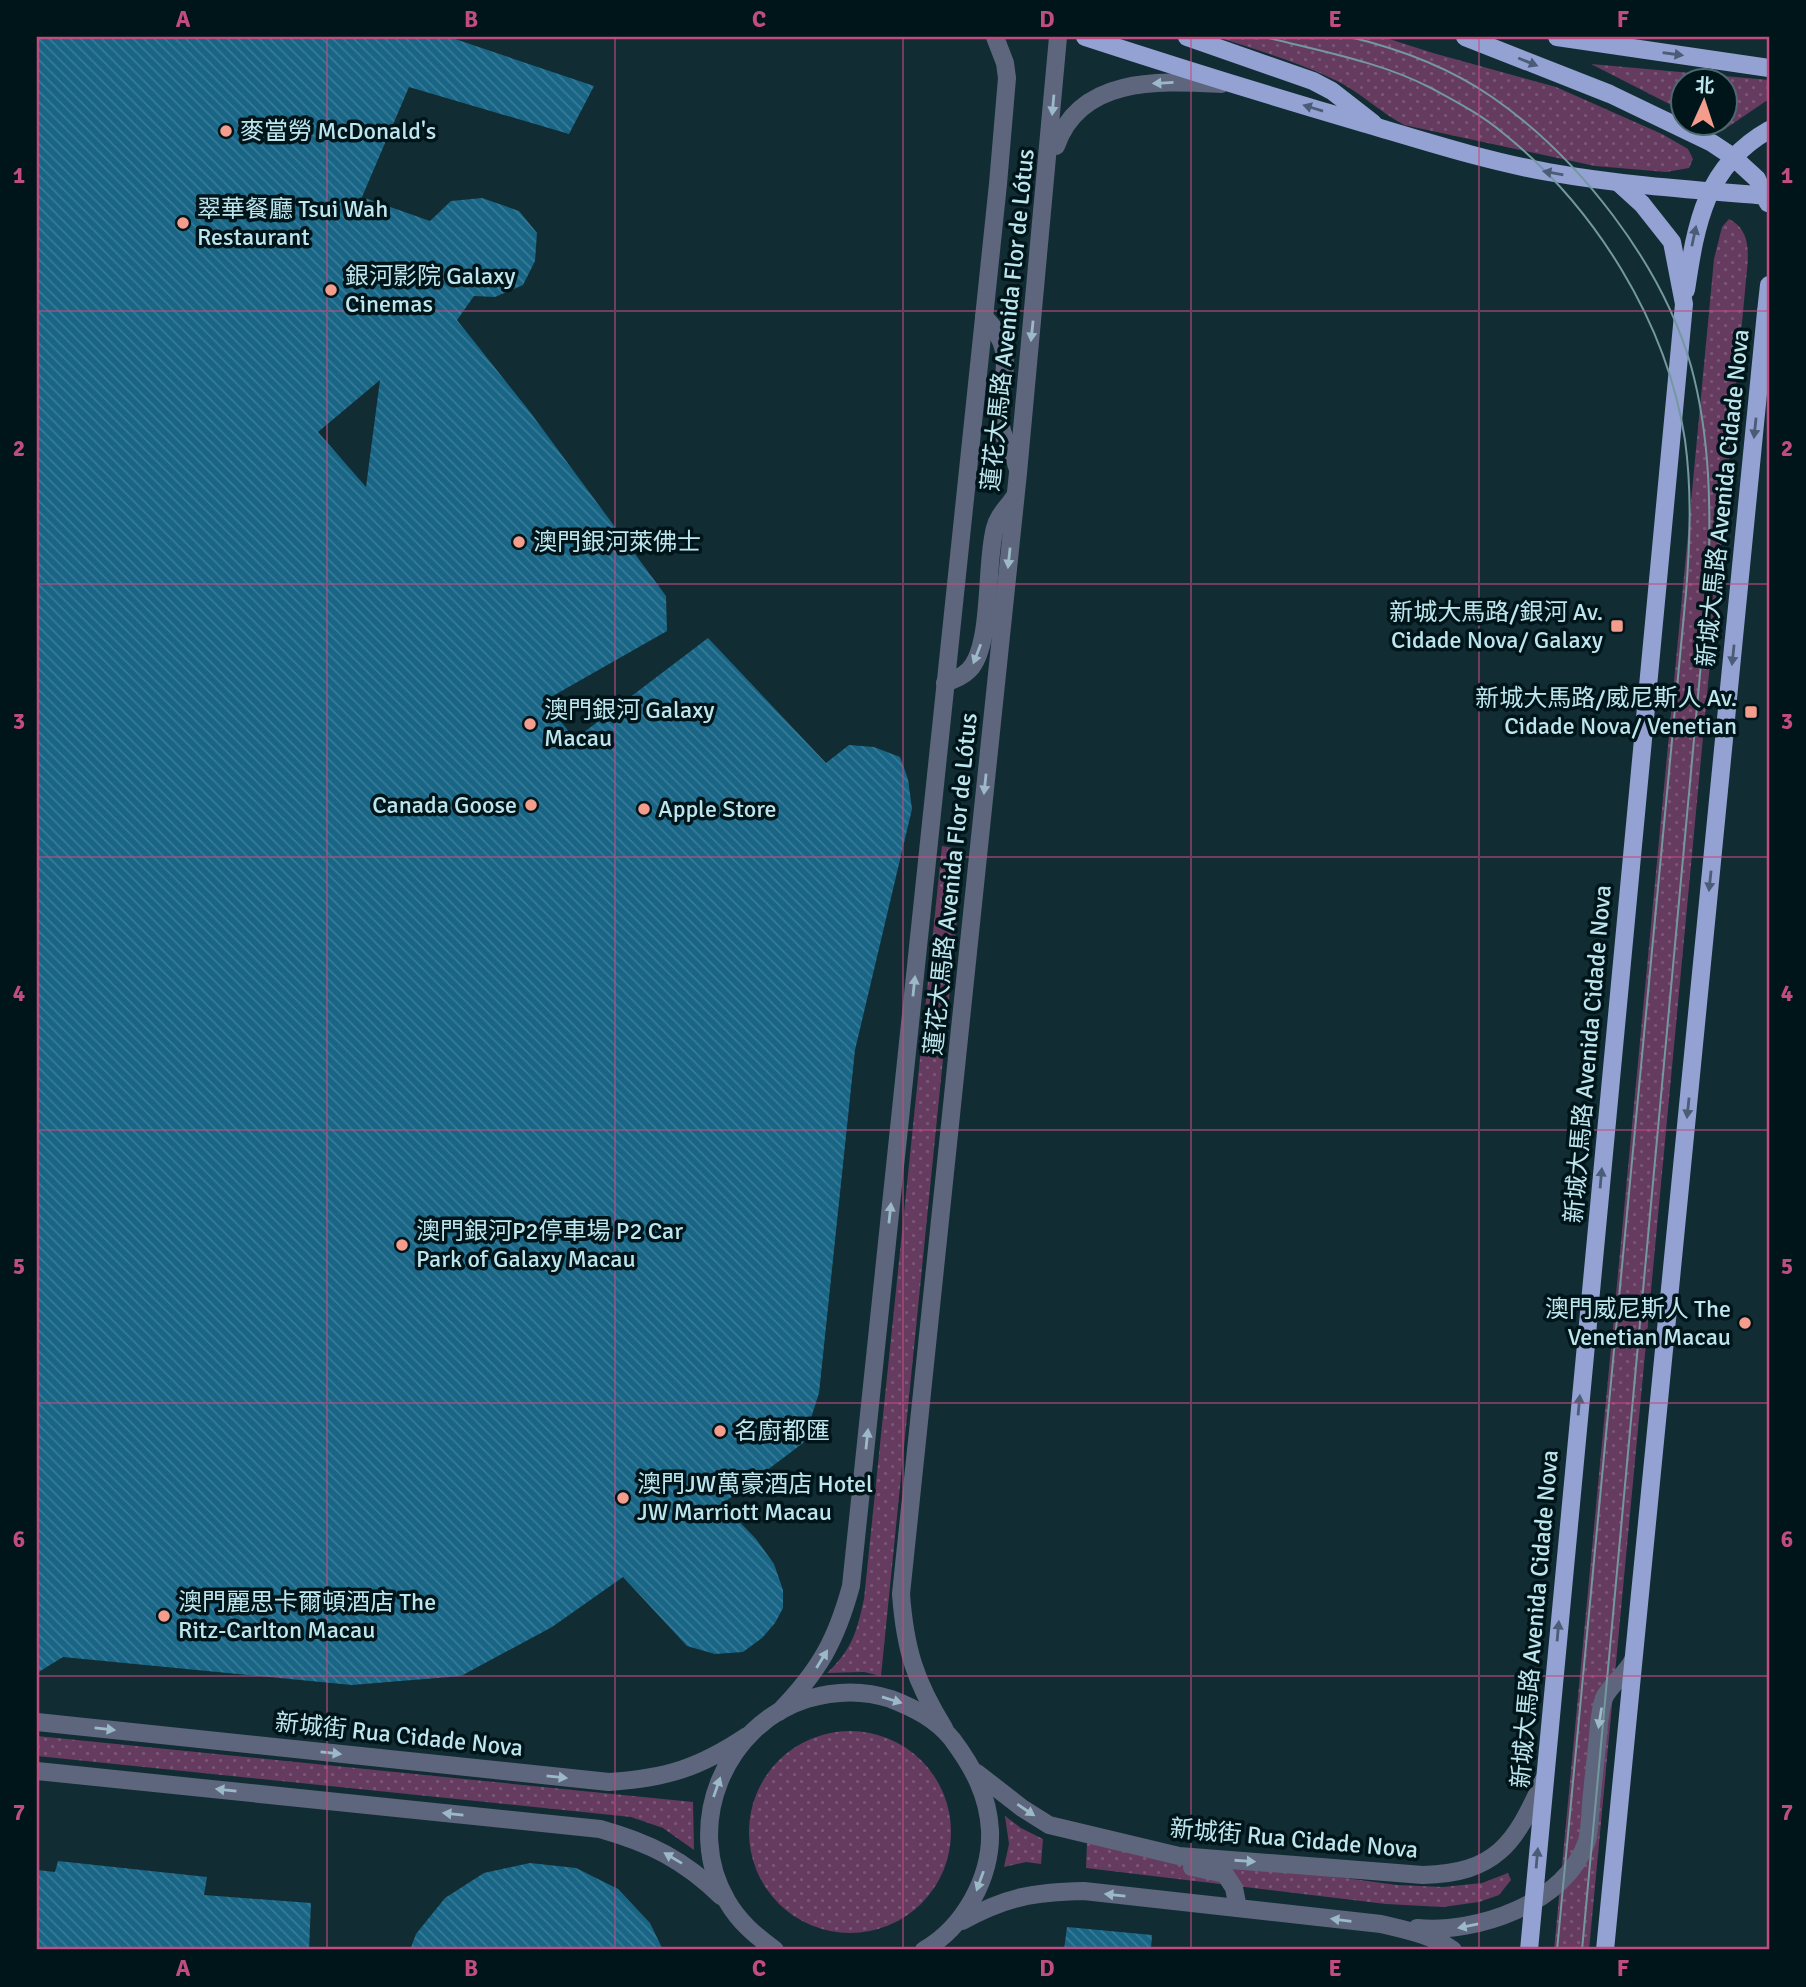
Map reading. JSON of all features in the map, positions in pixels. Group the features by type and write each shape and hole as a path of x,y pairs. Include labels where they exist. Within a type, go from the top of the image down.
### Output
{"main road":[{"path":"1085,37 1378,128 1545,172 1620,184 1710,191 1768,199"},
{"path":"1186,37 1313,81 1332,91 1378,128"},
{"path":"1465,37 1610,94 1678,125 1733,157 1757,179 1768,199"},
{"path":"1557,37 1769,68"},
{"path":"1684,304 1693,239 1701,210 1710,191 1733,157 1769,130"},
{"name":"新城大馬路 Avenida Cidade Nova","path":"1529,1950 1684,304 1672,242 1642,204 1620,184"},
{"name":"新城大馬路 Avenida Cidade Nova","path":"1605,1950 1769,285"}],"street":[{"name":"蓮花大馬路 Avenida Flor de Lótus","path":"779,1712 804,1685 825,1655 841,1621 851,1586 1007,78 1005,63 995,37"},
{"name":"蓮花大馬路 Avenida Flor de Lótus","path":"971,1769 926,1700 912,1666 904,1631 901,1594 1018,473 1048,169 1058,37"},
{"path":"1048,169 1061,130 1076,111 1091,100 1113,91 1144,84 1231,84"},
{"path":"984,317 996,328 1004,348 1001,424 1018,473"},
{"path":"945,683 959,678 970,669 977,658 982,639 994,531 1001,513 1015,496"},
{"path":"956,1924 1018,1896 1047,1891 1084,1891 1432,1930 1464,1927 1517,1911 1534,1901 1569,1871 1587,1840 1601,1710 1609,1690 1633,1660"},
{"path":"775,1950 760,1943 739,1919 716,1877 710,1852 710,1815 720,1778 747,1736 779,1712 820,1696 863,1693 906,1705 944,1728"},
{"name":"新城街 Rua Cidade Nova","path":"37,1722 609,1782 646,1779 682,1771 716,1756 747,1736"},
{"path":"926,1950 956,1924 970,1904 981,1882 988,1858 988,1809 982,1785 971,1769"},
{"name":"新城街 Rua Cidade Nova","path":"971,1769 1049,1825 1179,1856 1423,1875 1451,1874 1472,1868 1507,1847 1523,1824 1544,1778"},
{"path":"37,1771 600,1829 636,1839 670,1855 700,1875 727,1900"},
{"path":"1179,1856 1189,1866 1224,1874 1234,1888 1238,1908"},
{"path":"1381,1924 1411,1931 1443,1943 1453,1950"}],"shaded area":[{"path":"1217,37 1383,37 1556,87 1662,134 1688,149 1693,159 1689,168 1666,172 1595,166 1404,125 1335,80 1292,62"},
{"path":"1591,64 1670,71 1670,104"},
{"path":"1740,77 1769,80 1769,99 1740,119"},
{"path":"1729,219 1742,230 1748,263 1589,1950 1554,1950 1714,259 1722,227"},
{"path":"942,846 964,850 881,1676 864,1672 827,1673 848,1648 864,1599"},
{"path":"850,1731 889,1739 906,1748 921,1761 934,1776 943,1793 951,1832 943,1871 934,1888 921,1903 906,1916 889,1925 850,1933 811,1925 794,1916 779,1903 766,1888 757,1871 749,1832 757,1793 766,1776 779,1761 794,1748 811,1739"},
{"path":"37,1736 693,1802 694,1850 663,1828 631,1817 37,1756"},
{"path":"1005,1816 1043,1839 1041,1864 1026,1862 1004,1867 1009,1844"},
{"path":"1087,1843 1397,1885 1443,1887 1482,1883 1508,1873 1511,1880 1499,1895 1479,1902 1443,1907 1386,1904 1086,1868"}],"building":[{"path":"37,37 449,37 594,86 569,134 409,87 362,197 430,221 451,201 482,198 519,211 537,233 535,261 523,285 495,297 474,296 457,320 530,412 666,596 667,631 544,701 575,739 708,638 826,763 849,745 874,747 900,757 908,779 912,809 855,1050 819,1393 803,1443 722,1504 756,1539 774,1564 783,1590 783,1608 762,1638 743,1652 715,1654 687,1646 623,1577 552,1627 461,1676 352,1685 63,1657 37,1673","holes":["380,380 366,487 318,432"]},
{"path":"58,1861 207,1877 204,1895 311,1903 309,1950 60,1950 37,1947 37,1870 55,1872"},
{"path":"530,1863 576,1868 618,1889 650,1923 663,1950 410,1950 416,1934 445,1898 484,1873"},
{"path":"1067,1927 1152,1935 1151,1950 1064,1950"}],"tram line":[{"path":"1265,37 1350,58 1412,79 1486,120 1536,163 1568,196 1622,270 1662,353 1676,396 1685,440 1690,517 1686,593 1557,1950"},
{"path":"1350,37 1424,61 1476,87 1524,122 1556,150 1586,182 1638,252 1660,289 1678,328 1691,366 1703,421 1709,504 1708,588 1582,1950"}],"place":[{"name":"麥當勞 McDonald's","path":"226,131"},
{"name":"翠華餐廳 Tsui Wah Restaurant","path":"183,223"},
{"name":"銀河影院 Galaxy Cinemas","path":"331,290"},
{"name":"澳門銀河萊佛士","path":"519,542"},
{"name":"新城大馬路/銀河 Av. Cidade Nova/ Galaxy","path":"1617,626"},
{"name":"新城大馬路/威尼斯人 Av. Cidade Nova/ Venetian","path":"1751,712"},
{"name":"澳門銀河 Galaxy Macau","path":"530,724"},
{"name":"Canada Goose","path":"531,805"},
{"name":"Apple Store","path":"644,809"},
{"name":"澳門銀河P2停車場 P2 Car Park of Galaxy Macau","path":"402,1245"},
{"name":"澳門威尼斯人 The Venetian Macau","path":"1745,1323"},
{"name":"名廚都匯","path":"720,1431"},
{"name":"澳門JW萬豪酒店 Hotel JW Marriott Macau","path":"623,1498"},
{"name":"澳門麗思卡爾頓酒店 The Ritz-Carlton Macau","path":"164,1616"}]}
